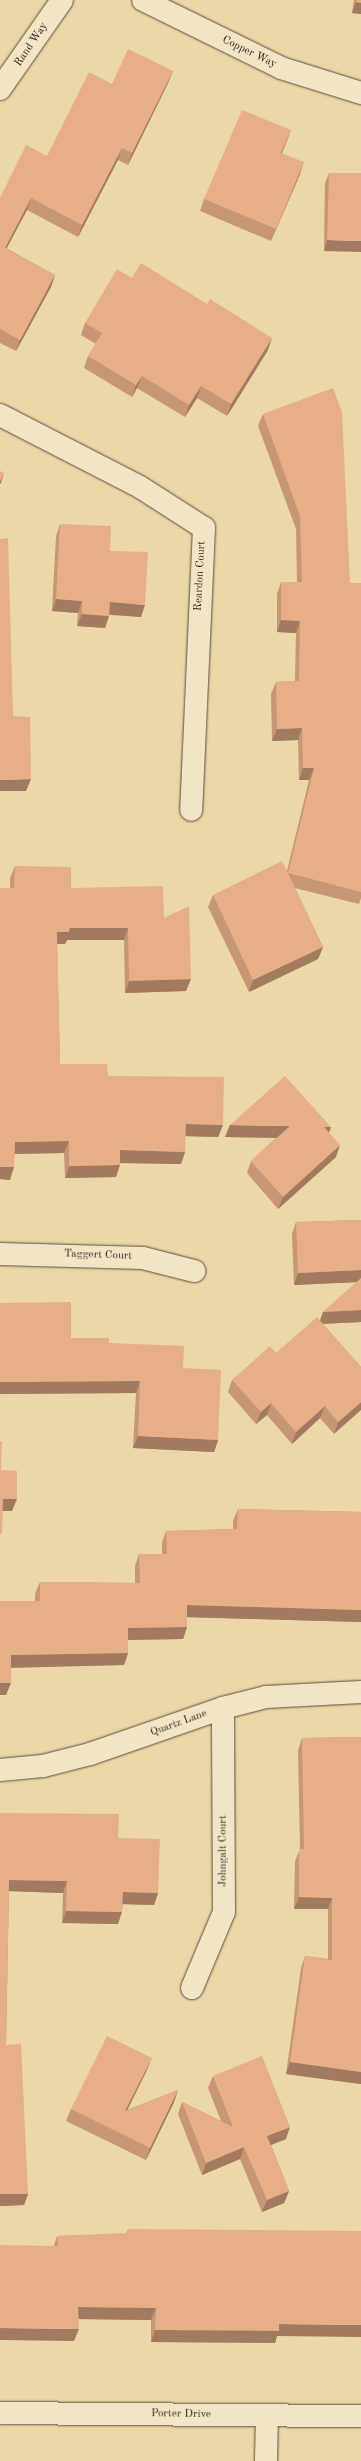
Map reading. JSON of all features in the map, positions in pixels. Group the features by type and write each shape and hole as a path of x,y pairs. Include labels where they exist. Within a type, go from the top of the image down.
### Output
{"street":[{"name":"Rand Way","path":"0,89 62,0"},
{"name":"Copper Way","path":"143,0 280,68 361,93"},
{"name":"Reardon Court","path":"0,415 140,487 204,528 192,810"},
{"name":"Taggert Court","path":"0,1254 128,1256 194,1271"},
{"name":"Quartz Lane","path":"0,1770 43,1766 90,1754 223,1708 266,1697 361,1692"},
{"name":"Johngalt Court","path":"192,1988 224,1912 223,1708"},
{"name":"Porter Drive","path":"0,2413 361,2416"},
{"path":"266,2461 267,2415"}],"building":[{"path":"357,0 361,0 361,3 356,2"},
{"path":"128,49 173,71 132,153 122,148 82,225 31,198 5,248 55,275 20,340 0,329 0,198 26,145 47,156 89,72 112,84"},
{"path":"242,110 291,130 281,153 304,162 276,229 204,199"},
{"path":"329,173 361,173 361,241 327,240"},
{"path":"141,263 207,304 210,299 272,338 231,404 201,386 189,405 142,376 136,385 88,356 102,333 85,323 117,269 132,278"},
{"path":"333,388 342,412 350,583 361,583 361,892 288,873 314,768 303,768 302,728 277,729 276,682 299,681 300,621 281,620 281,582 302,582 300,516 263,414"},
{"path":"0,471 4,473 0,481"},
{"path":"60,524 111,526 110,551 148,552 145,605 110,602 109,616 82,614 82,601 56,599"},
{"path":"8,538 13,716 30,717 31,779 0,780 0,539"},
{"path":"282,861 323,947 253,980 213,895"},
{"path":"15,866 71,867 71,888 163,886 164,918 189,906 191,979 129,981 128,928 70,928 69,932 57,932 60,1064 107,1064 108,1076 224,1077 223,1125 186,1124 185,1152 120,1150 120,1165 69,1166 69,1141 15,1142 14,1167 0,1167 0,888 14,888"},
{"path":"285,1076 331,1127 324,1127 340,1145 283,1197 251,1161 290,1126 230,1125"},
{"path":"361,1220 361,1270 298,1273 296,1222"},
{"path":"361,1278 361,1310 323,1312"},
{"path":"71,1302 71,1338 109,1338 109,1343 184,1346 183,1368 221,1370 218,1440 138,1436 140,1381 0,1382 0,1303"},
{"path":"317,1317 361,1367 361,1402 338,1422 325,1406 296,1432 271,1403 261,1412 232,1380 270,1346 276,1353"},
{"path":"0,1441 2,1441 1,1470 17,1471 17,1499 3,1499 2,1534 0,1534"},
{"path":"238,1509 361,1512 361,1610 187,1605 187,1627 128,1628 128,1653 11,1655 11,1683 0,1683 0,1601 40,1601 40,1582 140,1583 139,1554 167,1554 166,1531 237,1529"},
{"path":"361,1737 361,2072 290,2062 305,1956 332,1960 332,1898 299,1897 299,1849 304,1849 302,1738"},
{"path":"0,1813 119,1814 118,1838 160,1839 158,1893 123,1892 122,1912 66,1911 67,1881 9,1880 6,2045 21,2044 28,2194 0,2194"},
{"path":"107,2036 152,2058 125,2111 178,2090 150,2148 71,2109"},
{"path":"262,2056 290,2127 267,2136 289,2191 267,2200 244,2147 206,2163 182,2102 233,2127 213,2076"},
{"path":"128,2229 361,2231 361,2325 279,2324 279,2331 155,2330 156,2308 78,2307 79,2329 0,2328 0,2245 58,2246 57,2236 127,2233"}]}
